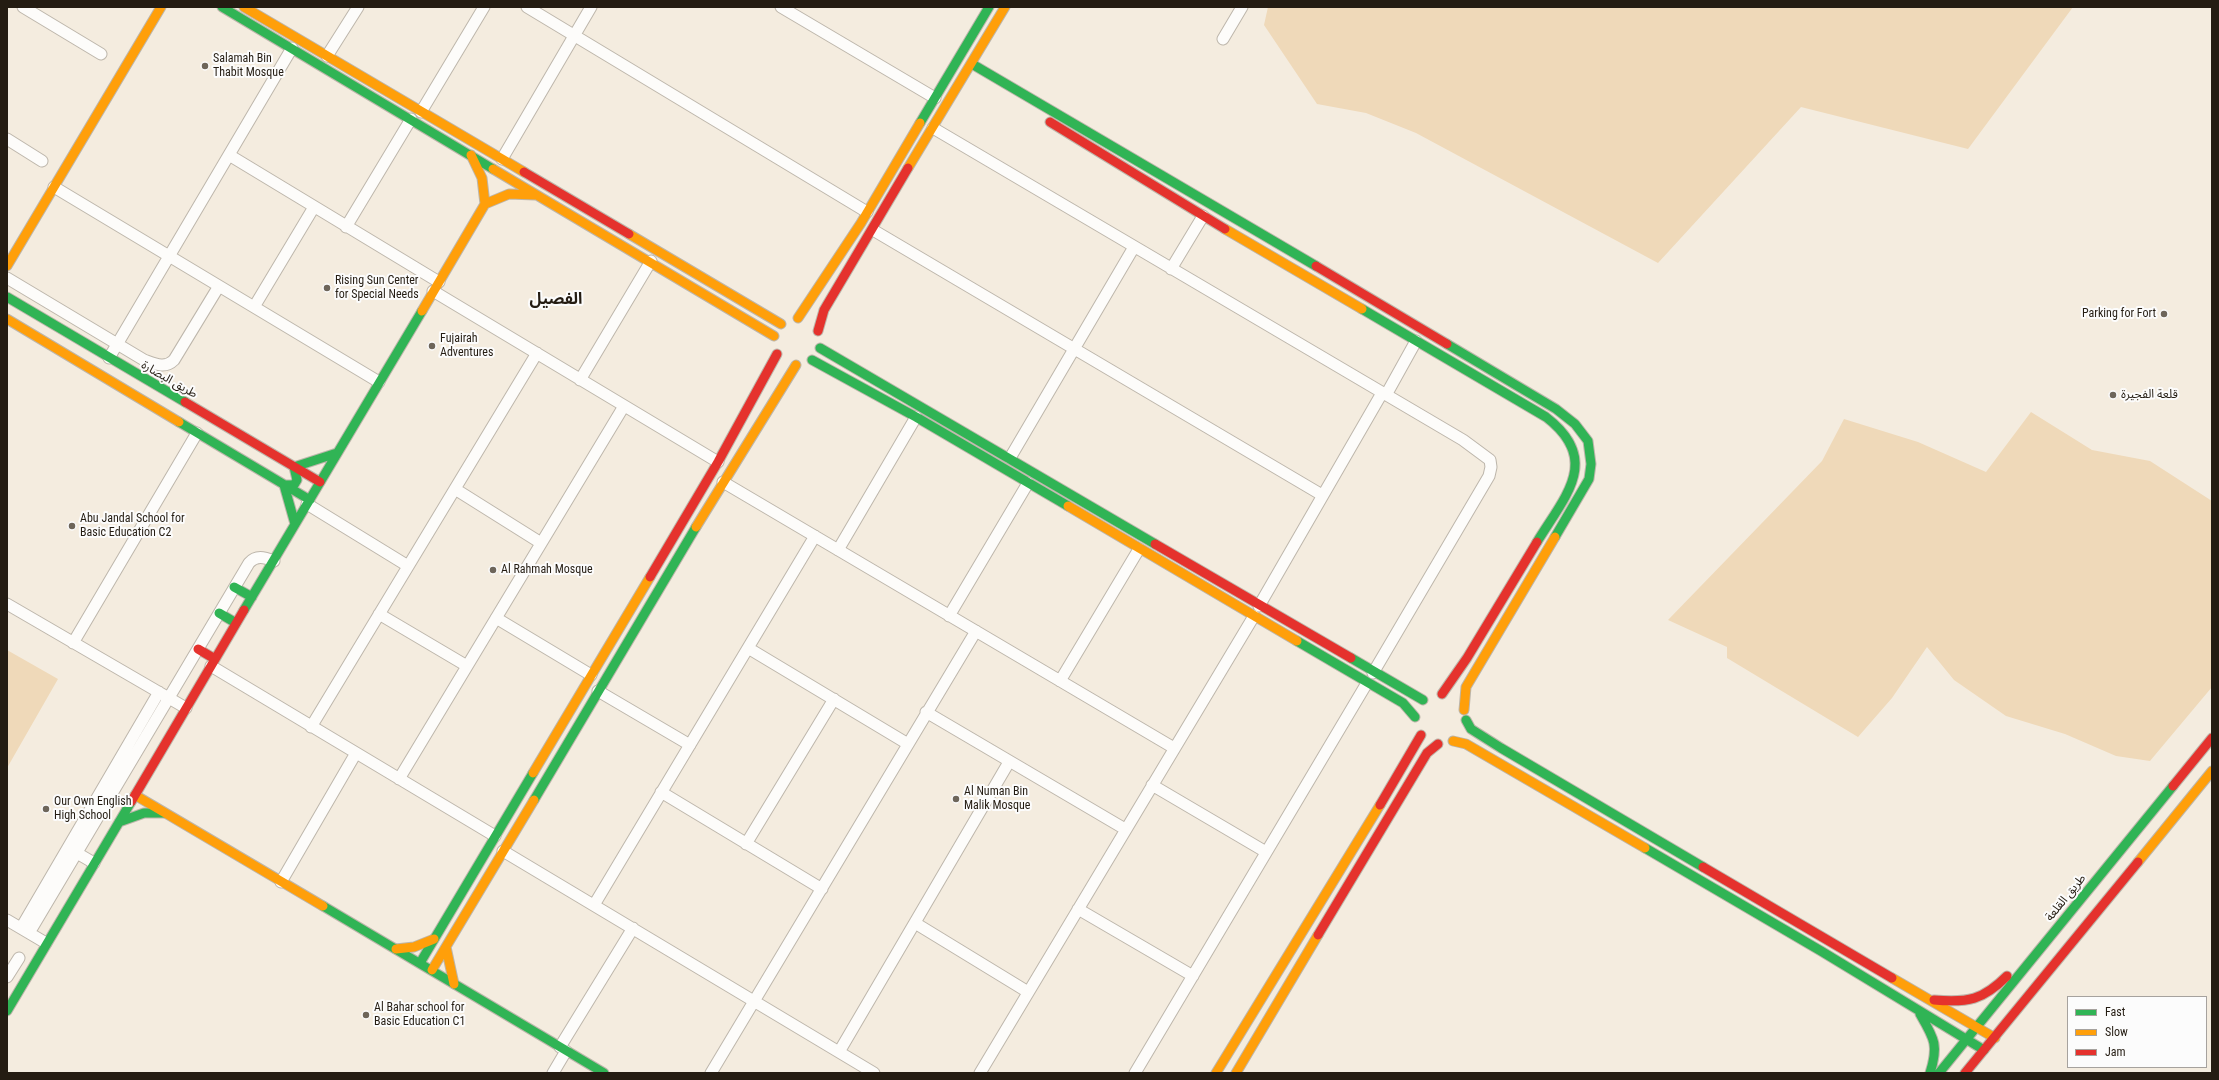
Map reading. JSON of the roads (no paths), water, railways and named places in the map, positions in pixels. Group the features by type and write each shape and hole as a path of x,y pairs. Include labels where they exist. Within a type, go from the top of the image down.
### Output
{"street":[{"path":"23,7 101,54"},
{"path":"7,266 161,7"},
{"path":"222,7 651,261 774,336"},
{"path":"244,7 781,324"},
{"path":"327,56 358,7"},
{"path":"421,112 484,7"},
{"path":"528,7 575,34 867,212"},
{"path":"502,159 591,7"},
{"path":"781,7 935,98"},
{"path":"798,318 867,212 989,7"},
{"path":"818,331 810,322 798,318 789,319 781,324 774,336 774,345 777,354 785,362 802,365 812,360 820,348 818,331 824,310 933,128 970,75 972,64 1005,7"},
{"path":"1223,39 1242,7"},
{"path":"109,358 292,48"},
{"path":"972,64 1544,400 1579,426 1587,438 1592,451 1592,465 1589,479 1466,687 1464,694 1464,710 1466,720 1471,729 1995,1038"},
{"path":"1021,104 1026,96"},
{"path":"1041,117 1203,216 1558,426 1568,437 1574,450 1577,462 1570,488 1464,664 1450,686 1442,694"},
{"path":"346,227 411,119"},
{"path":"933,128 1482,452 1490,460 1491,468 1489,476 1136,1073"},
{"path":"7,139 42,161"},
{"path":"229,155 346,227 580,380 718,462"},
{"path":"471,155 483,174 485,183 485,204"},
{"path":"54,187 379,382"},
{"path":"7,1011 485,204 503,194 522,192 541,196"},
{"path":"254,307 314,207"},
{"path":"1171,269 1203,216"},
{"path":"873,230 1322,495"},
{"path":"1010,458 1075,350 1134,247"},
{"path":"580,380 651,261"},
{"path":"7,278 117,344 154,364 161,366 171,363 219,286"},
{"name":"طريق البصارة","path":"7,297 320,482"},
{"path":"7,319 284,485 408,566"},
{"path":"1259,606 1322,495 1416,342"},
{"path":"820,348 1010,458 1259,606 1370,678 1405,705 1415,717"},
{"path":"311,727 537,353"},
{"path":"420,963 718,462 777,354"},
{"path":"812,360 916,417 1254,616 1370,678 1423,700"},
{"path":"432,970 723,482 772,401 796,365"},
{"path":"399,779 624,406"},
{"path":"838,550 916,417"},
{"path":"73,643 197,433"},
{"path":"284,485 294,485 297,480 294,467 337,453"},
{"path":"723,482 1174,748"},
{"path":"949,616 1028,483"},
{"path":"284,485 295,524"},
{"path":"454,489 542,542"},
{"path":"594,905 815,536"},
{"path":"1060,681 1139,549"},
{"path":"25,931 164,695 198,649 234,587 252,560 261,557 274,560"},
{"path":"234,587 252,597"},
{"path":"7,604 186,708"},
{"path":"219,613 236,623"},
{"path":"379,614 467,666"},
{"path":"982,1072 1125,829 1254,616"},
{"path":"496,618 591,675"},
{"path":"711,1073 822,889 926,712 976,631"},
{"path":"748,648 908,744"},
{"path":"198,649 213,663 311,727 495,836"},
{"path":"598,691 690,745"},
{"path":"1464,710 1458,700 1442,694 1433,694 1423,700 1416,711 1415,717 1417,730 1432,743 1438,744 1453,741 1466,744 1984,1050"},
{"path":"746,844 834,699"},
{"path":"926,712 1125,829"},
{"path":"1453,741 1463,731 1466,720"},
{"path":"1216,1073 1416,746 1421,735"},
{"name":"طريق القلعة","path":"1939,1073 2212,738"},
{"path":"1236,1073 1427,753 1438,744"},
{"path":"280,882 356,753"},
{"path":"839,1052 1009,762"},
{"path":"150,769 146,783 149,796 165,813"},
{"path":"1965,1073 2212,772"},
{"path":"1152,786 1266,852"},
{"path":"661,792 822,889"},
{"path":"134,795 604,1073"},
{"path":"119,822 144,812 165,813"},
{"path":"72,850 94,863"},
{"path":"503,851 874,1073"},
{"path":"1078,909 1193,976"},
{"path":"7,920 46,943"},
{"path":"915,923 1028,992"},
{"path":"553,1073 563,1049 633,928"},
{"path":"396,949 414,947 434,939"},
{"path":"446,947 454,984"},
{"path":"7,977 19,958"},
{"path":"1931,1000 1961,1002 1977,1000 1991,992 2014,969 2031,960"},
{"path":"1918,1010 1932,1032 1936,1043 1936,1054 1930,1073"}],"place":[{"name":"Salamah Bin Thabit Mosque","path":"205,66"},
{"name":"Rising Sun Center for Special Needs","path":"327,288"},
{"name":"Parking for Fort","path":"2164,314"},
{"name":"Fujairah Adventures","path":"432,346"},
{"name":"قلعة الفجيرة","path":"2113,395"},
{"name":"Abu Jandal School for Basic Education C2","path":"72,526"},
{"name":"Al Rahmah Mosque","path":"493,570"},
{"name":"Al Numan Bin Malik Mosque","path":"956,799"},
{"name":"Our Own English High School","path":"46,809"},
{"name":"Al Bahar school for Basic Education C1","path":"366,1015"}],"district":[{"name":"الفصيل","path":"556,300"}]}
